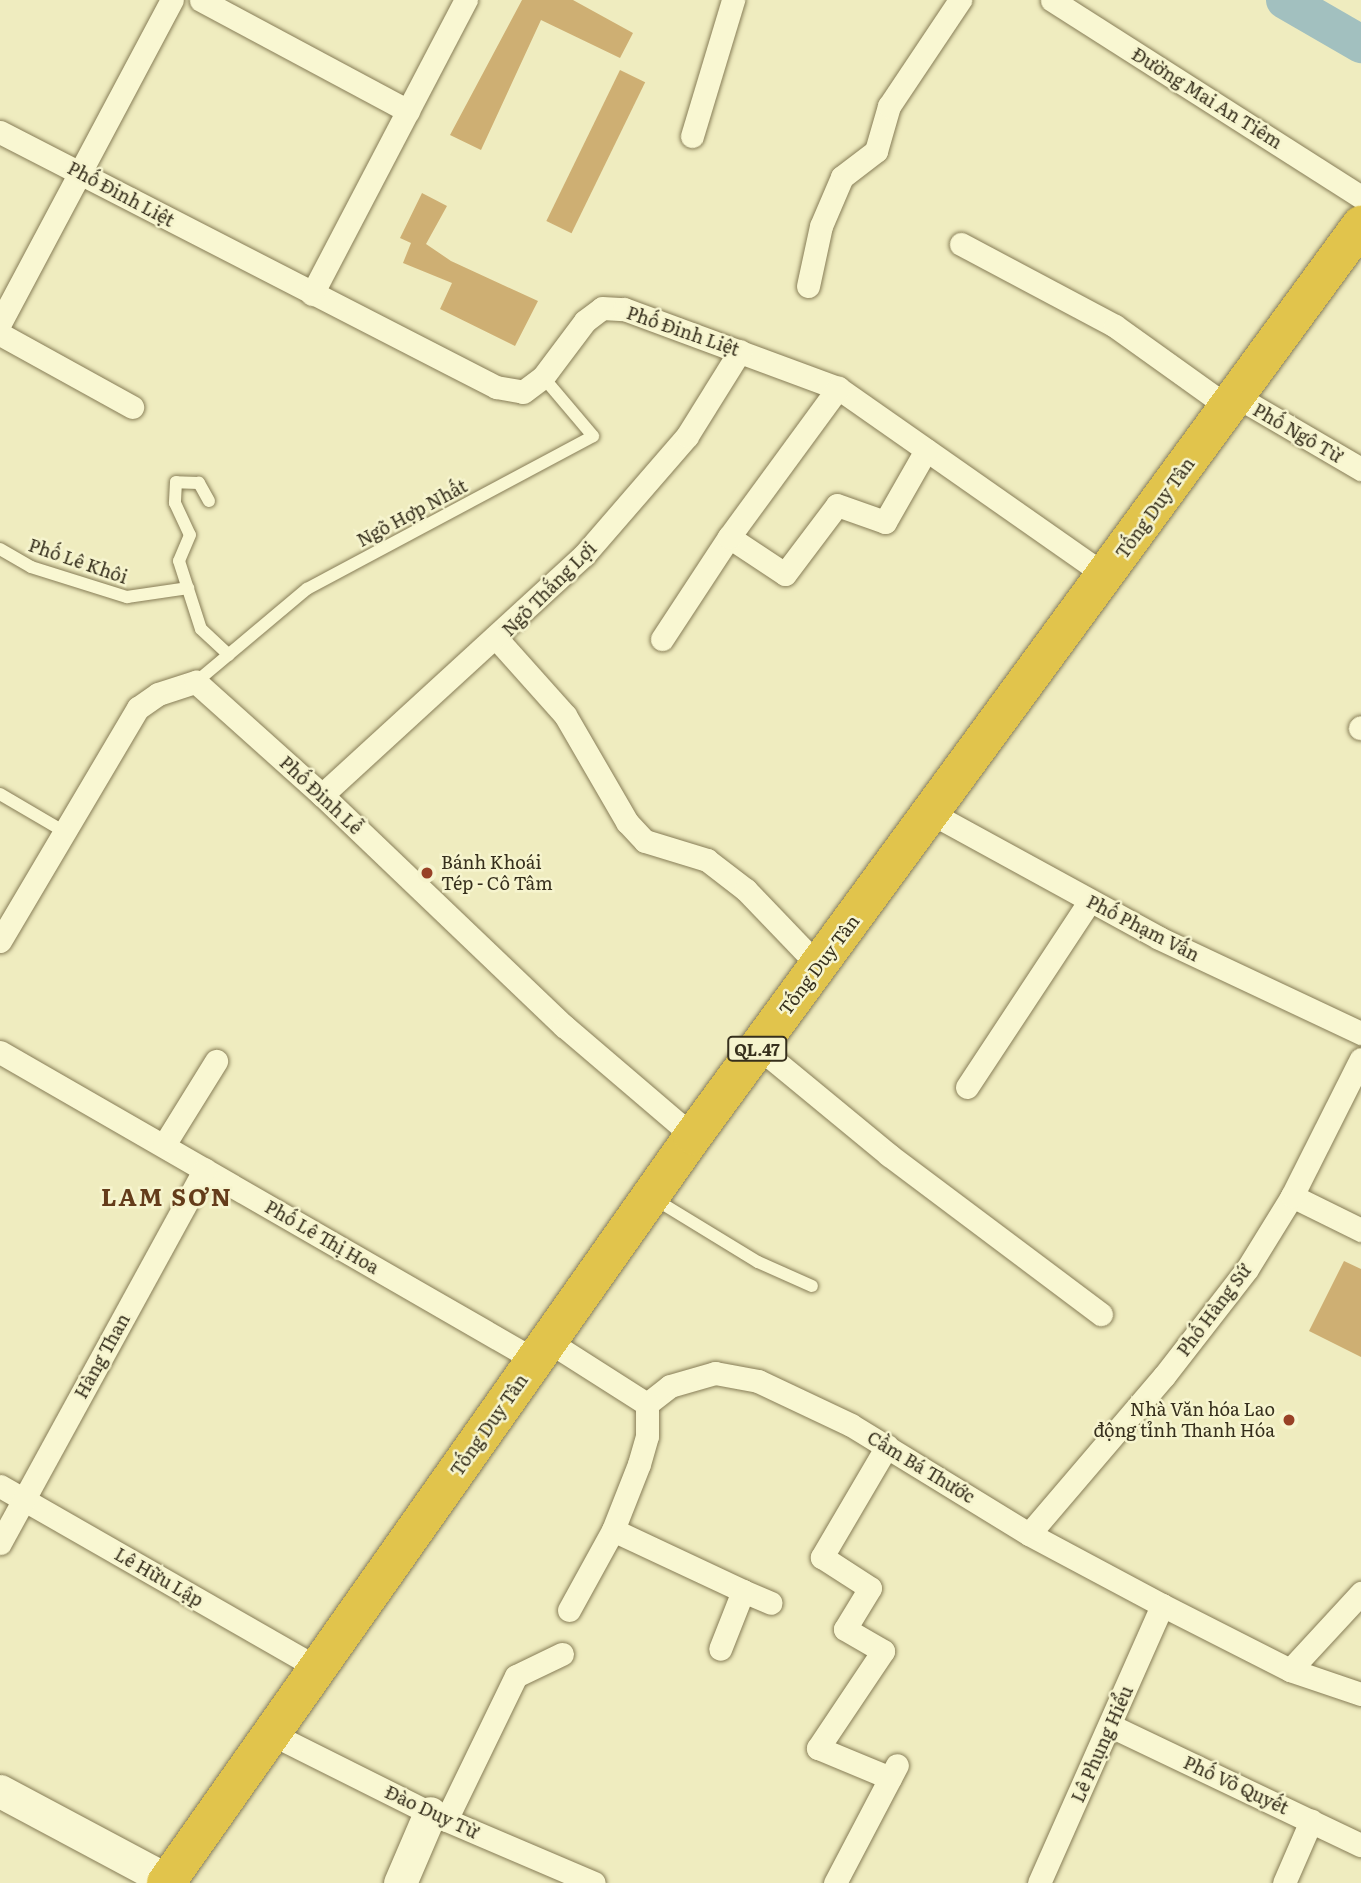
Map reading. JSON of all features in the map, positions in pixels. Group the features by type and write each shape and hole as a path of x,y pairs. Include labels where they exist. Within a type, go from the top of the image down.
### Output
{"highway":[{"name":"Tống Duy Tân","path":"169,1882 692,1136 1106,576 1361,225"}],"street":[{"path":"0,323 172,0"},
{"path":"201,0 408,111"},
{"path":"312,294 466,0"},
{"path":"692,136 733,0"},
{"path":"808,286 821,226 842,177 876,151 889,106 960,0"},
{"name":"Đường Mai An Tiêm","path":"1052,0 1361,197"},
{"name":"Phố Đinh Liệt","path":"0,132 496,387 523,392 543,377 585,321 602,308 624,309 838,388 1106,576"},
{"name":"Phố Ngô Từ","path":"961,244 1115,326 1232,402 1361,469"},
{"path":"0,334 132,407"},
{"name":"Ngõ Thắng Lợi","path":"322,795 497,639 644,489 687,436 740,351"},
{"path":"662,639 729,537 838,388"},
{"path":"729,537 785,574 837,505 885,522 926,450"},
{"path":"497,639 565,715 627,822 645,841 707,860 746,890 819,965"},
{"path":"0,941 138,708 158,694 196,682"},
{"name":"Phố Đinh Lễ","path":"196,682 322,795 564,1026 692,1136"},
{"name":"Phố Phạm Vấn","path":"931,813 1089,902 1361,1033"},
{"path":"967,1087 1089,902"},
{"path":"758,1047 889,1155 1101,1314"},
{"name":"Phố Lê Thị Hoa","path":"0,1052 205,1170 542,1351"},
{"name":"Phố Hàng Sứ","path":"1029,1534 1172,1365 1247,1269 1292,1196 1361,1059"},
{"path":"163,1146 216,1061"},
{"name":"Hàng Than","path":"0,1543 205,1170"},
{"path":"1292,1196 1361,1230"},
{"path":"542,1351 647,1404 647,1436 613,1530 569,1611"},
{"name":"Cầm Bá Thước","path":"647,1404 670,1386 715,1373 758,1381 887,1446 1029,1534 1162,1605 1290,1670 1361,1694"},
{"path":"835,1883 894,1772 818,1748 883,1651 845,1629 870,1588 822,1557 887,1446"},
{"name":"Lê Hữu Lập","path":"0,1486 318,1668"},
{"path":"613,1530 771,1603"},
{"path":"720,1649 743,1591"},
{"path":"1290,1670 1361,1593"},
{"name":"Lê Phụng Hiểu","path":"1039,1883 1111,1726 1162,1605"},
{"path":"400,1883 516,1676 562,1654"},
{"name":"Phố Võ Quyết","path":"1111,1726 1361,1845"},
{"name":"Đào Duy Từ","path":"272,1734 438,1817 594,1883"},
{"path":"0,1791 169,1882"},
{"path":"1284,1883 1311,1821"}],"lane":[{"name":"Ngõ Hợp Nhất","path":"196,682 307,589 593,436 543,377"},
{"path":"209,501 199,484 176,482 176,503 190,535 179,561 201,629 229,655"},
{"name":"Phố Lê Khôi","path":"0,549 31,567 127,597 188,587"},
{"path":"0,794 64,831"},
{"path":"650,1196 758,1262 812,1286"}],"building":[{"path":"522,0 573,0 633,33 620,58 541,20 481,150 450,135"},
{"path":"620,70 645,82 572,233 546,221"},
{"path":"422,193 447,206 426,244 451,261 538,301 515,346 440,309 452,283 403,263 411,243 400,238"},
{"path":"1344,1261 1361,1269 1361,1357 1309,1331"}],"waterway":[{"path":"1285,0 1361,44"}],"place":[{"name":"Bánh Khoái Tép - Cô Tâm","path":"427,873"},
{"name":"Nhà Văn hóa Lao động tỉnh Thanh Hóa","path":"1289,1420"}],"district":[{"name":"LAM SƠN","path":"167,1196"}]}
